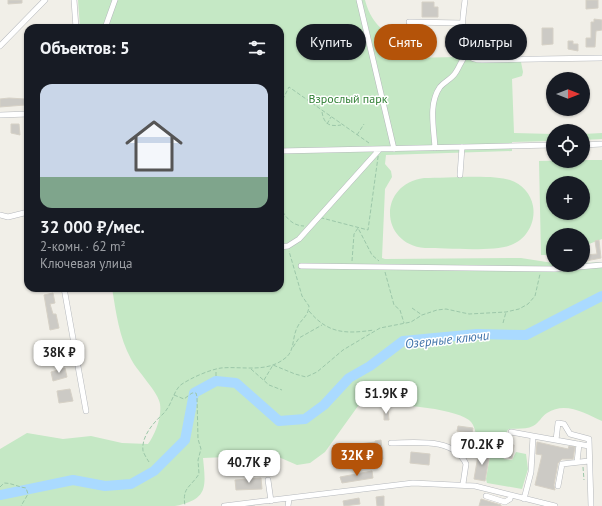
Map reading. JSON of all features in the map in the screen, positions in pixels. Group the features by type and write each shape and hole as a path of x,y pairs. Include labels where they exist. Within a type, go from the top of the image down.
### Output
{"street":[{"path":"0,46 46,0"},
{"path":"74,0 76,24"},
{"path":"107,24 115,0"},
{"path":"359,0 394,149"},
{"path":"409,22 462,23 464,0"},
{"path":"527,59 602,58"},
{"path":"435,148 433,112 435,96 442,85 450,80 456,72 462,60"},
{"path":"0,115 24,114"},
{"path":"590,145 602,144"},
{"path":"284,151 546,145"},
{"path":"460,175 462,147"},
{"path":"284,246 288,246 296,241 320,218 379,150"},
{"path":"0,215 8,217 24,213"},
{"path":"301,266 580,269 602,265"},
{"path":"65,292 86,411"},
{"path":"556,440 558,423 562,423 570,434 589,439 591,506"},
{"path":"511,432 589,446"},
{"path":"524,498 530,472 533,436"},
{"path":"391,443 435,444 456,450 466,464 463,484"},
{"path":"578,462 579,444"},
{"path":"558,486 562,464 566,462 589,461"},
{"path":"268,480 271,501"},
{"path":"224,506 413,483 463,484 486,488 544,505 555,506"},
{"path":"486,496 505,502 510,499 511,495"},
{"path":"288,506 289,499"}],"path":[{"path":"284,97 289,86 357,136 379,150 368,230 320,218"},
{"path":"322,111 323,119 327,125 342,125"},
{"path":"327,125 331,117"},
{"path":"357,136 364,124"},
{"path":"284,212 288,219 297,226 308,225"},
{"path":"288,246 300,290 309,306 309,310 322,325 336,331 375,330 412,322 422,315 446,309 469,314 506,312 519,309 528,304 534,296 541,269"},
{"path":"412,308 422,315"},
{"path":"293,347 298,326 304,320 309,310"},
{"path":"502,323 506,312"},
{"path":"149,462 143,451 146,436 157,419 169,407 180,385 216,369 250,369 273,365 284,359 299,338 322,325"},
{"path":"273,365 306,377 317,372 343,350 375,330"},
{"path":"264,380 273,365"},
{"path":"216,369 216,376"},
{"path":"250,369 269,385 282,390"},
{"path":"174,395 184,399 192,393 196,393 197,397 198,439 201,449 198,460 199,474 188,485 185,491 185,506"},
{"path":"0,487 4,482 18,488 26,488 28,494 21,506"}],"green space":[{"name":"Взрослый парк","path":"78,0 365,0 370,14 377,24 374,24 374,60 437,60 437,57 445,57 445,60 459,61 489,60 521,62 523,72 522,76 512,79 514,133 546,134 546,141 512,142 512,151 386,155 385,164 391,171 392,177 385,189 382,258 521,258 546,262 546,272 590,272 590,263 602,262 602,421 582,412 568,408 561,408 547,413 533,426 509,429 507,431 503,457 504,459 512,460 516,452 526,454 528,469 522,489 487,483 486,479 491,450 479,443 473,425 469,420 449,412 435,409 366,402 358,406 325,452 310,463 297,465 274,455 203,458 205,477 202,491 194,500 186,503 175,506 0,506 0,449 27,433 63,439 91,436 122,443 148,444 153,436 160,414 159,399 134,364 127,351 118,324 113,292 284,292 284,24 80,24"},
{"path":"602,133 602,139 590,140 590,134"},
{"path":"590,160 602,160 602,239 590,244 590,228 546,228 546,255 541,255 539,161 546,161 546,168 590,168"},
{"path":"492,177 510,180 525,190 532,202 534,212 529,230 516,243 503,247 482,249 425,248 410,244 399,236 392,226 390,214 392,202 398,191 409,183 424,178"}],"building":[{"path":"8,0 22,0 22,3 8,4"},
{"path":"586,0 598,0 598,8 586,9"},
{"path":"422,2 434,2 434,7 438,7 438,17 422,17"},
{"path":"594,19 602,20 602,30 596,31 595,47 586,47 586,38 591,38 591,22 594,22"},
{"path":"542,28 553,28 553,44 542,45"},
{"path":"568,41 573,41 573,44 578,44 578,51 568,49"},
{"path":"0,99 24,99 24,105 0,107"},
{"path":"11,124 19,124 20,135 11,133"},
{"path":"599,240 601,258 590,260 590,255 597,254 595,241"},
{"path":"53,293 55,303 50,304 53,314 56,314 59,328 50,330 44,295"},
{"path":"65,368 67,377 53,381 51,372"},
{"path":"70,389 73,401 59,403 57,391"},
{"path":"384,409 388,409 389,420 384,420"},
{"path":"458,426 473,428 472,433 457,431"},
{"path":"381,440 383,459 361,461 360,452 336,455 335,447"},
{"path":"537,442 568,449 569,446 575,447 573,459 562,459 558,463 554,485 555,490 535,485 542,455 536,454"},
{"path":"507,444 514,445 512,459 505,457"},
{"path":"479,450 490,452 485,481 474,479"},
{"path":"411,452 430,454 429,465 410,463"},
{"path":"277,462 278,469 234,473 234,469 245,468 245,465"},
{"path":"372,471 373,478 342,483 340,477"},
{"path":"261,478 262,489 236,490 235,480"},
{"path":"384,496 384,506 377,506 376,497"},
{"path":"359,498 360,504 344,506 343,501"},
{"path":"481,499 501,505 501,506 479,506"}],"waterway":[{"name":"Озерные ключи","path":"0,495 73,480 105,486 131,484 154,471 185,440 194,393 216,381 236,383 279,421 305,419 324,405 349,378 370,366 403,341 477,334 526,335 602,296"}]}
